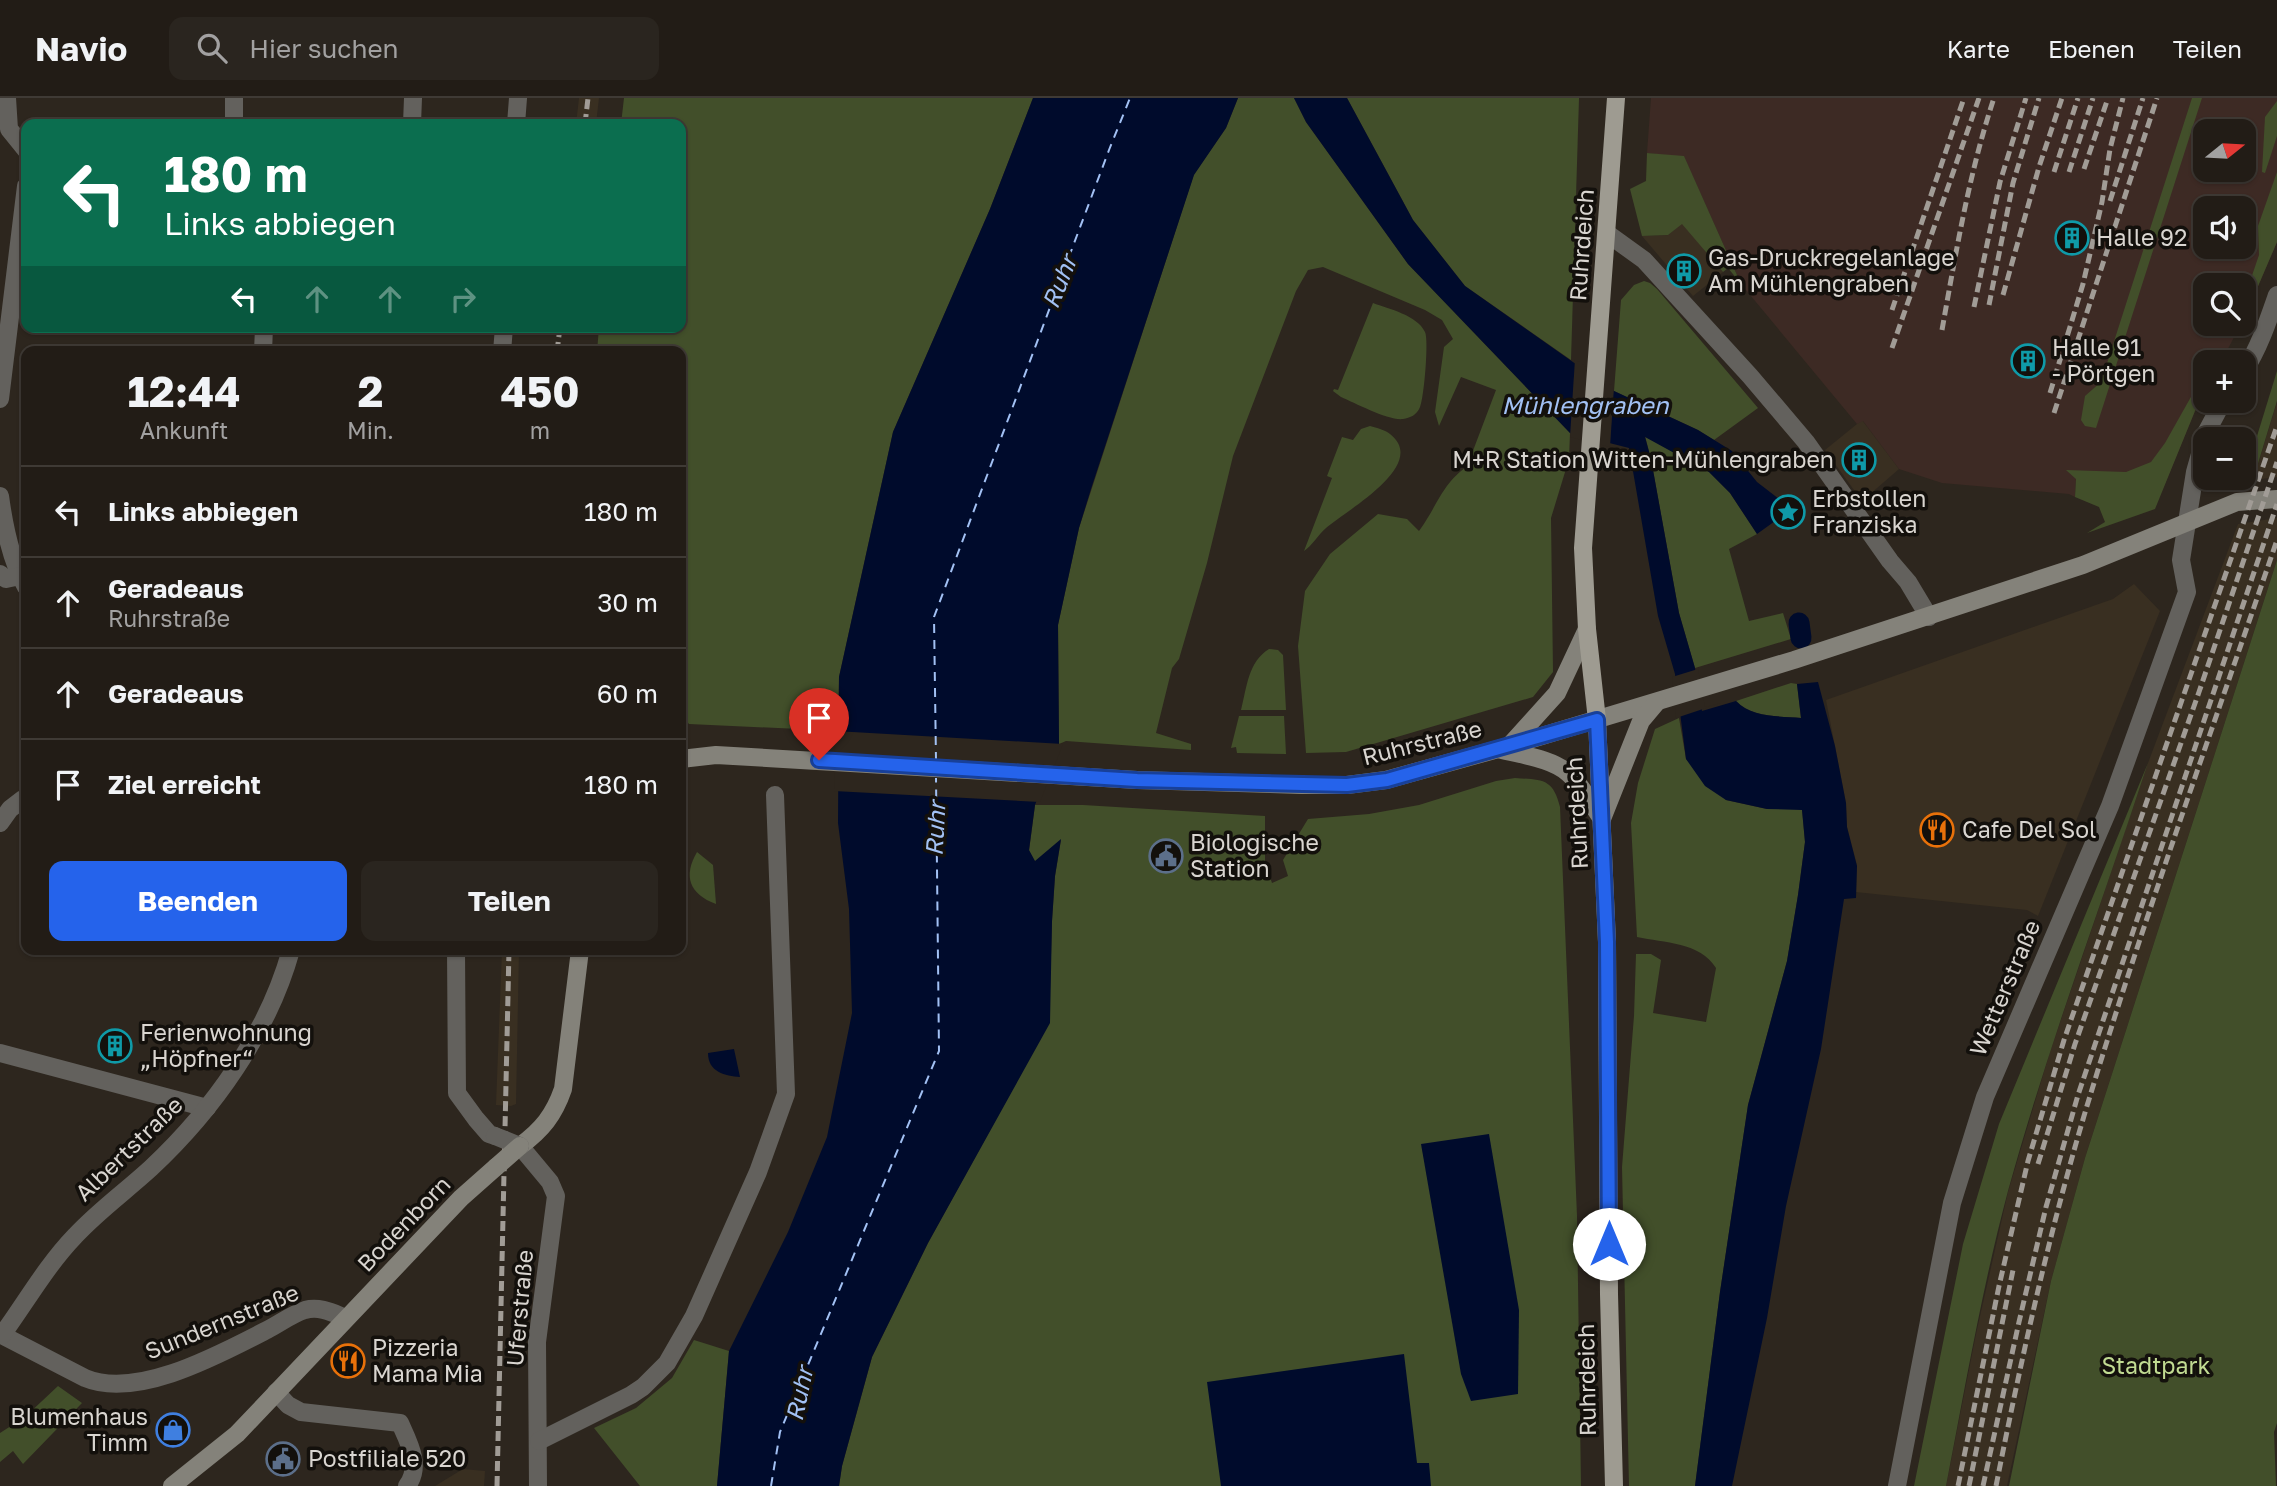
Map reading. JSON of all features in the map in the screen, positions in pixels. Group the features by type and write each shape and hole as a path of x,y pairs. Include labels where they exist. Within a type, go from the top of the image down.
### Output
{"main road":[{"name":"Ruhrdeich","path":"1614,1486 1609,1294 1607,942 1597,720 1587,629 1583,548 1616,98"},
{"path":"2187,523 2237,502 2277,499"},
{"name":"Ruhrstraße","path":"686,758 704,755 819,760 1137,780 1347,785 1387,780 1504,748 1929,617 2083,565 2187,523"},
{"path":"1587,629 1557,693 1504,748 1560,767 1578,784 1602,819"},
{"path":"1602,819 1641,721 1663,700"},
{"name":"Bodenborn","path":"173,1486 237,1434 457,1202 496,1167 527,1148 543,1128 556,1111 563,1089 579,955"}],"street":[{"path":"7,98 4,124 21,144"},
{"path":"234,98 234,119"},
{"path":"412,119 413,98"},
{"path":"516,119 518,98"},
{"path":"0,399 21,227"},
{"path":"1608,234 1644,260 1806,442 1890,561 1909,583 1929,617"},
{"path":"2255,350 2277,295"},
{"name":"Wetterstraße","path":"1897,1486 1952,1203 1985,1097 2110,806 2188,592 2181,560 2195,472 2206,433 2217,413"},
{"path":"0,496 3,516 21,575"},
{"path":"0,574 6,579 21,582"},
{"path":"539,1441 631,1395 667,1363 694,1316 758,1172 786,1094 775,795"},
{"path":"0,822 21,801"},
{"name":"Albertstraße","path":"1,1335 73,1237 151,1168 207,1108 247,1050 270,1006 289,955"},
{"path":"456,955 457,1093 489,1134 527,1148"},
{"path":"0,1053 207,1108"},
{"name":"Uferstraße","path":"527,1148 550,1182 556,1196 537,1342 538,1486"},
{"name":"Sundernstraße","path":"1,1335 85,1378 112,1385 145,1380 187,1368 227,1351 305,1310 323,1309 346,1318"},
{"path":"276,1392 288,1405 301,1412 400,1423 411,1447 415,1466 410,1482"}],"shaded area":[{"path":"579,98 599,98 597,119 577,119"},
{"path":"1651,98 2277,98 2277,242 2256,291 2256,273 2193,273 2193,336 2235,336 2227,350 2193,350 2194,413 2162,491 2076,479 2075,497 2069,494 1942,483 1899,469 1863,421 1857,424 1741,284 1684,157 1647,153"},
{"path":"1682,223 1723,272 1693,296 1642,236 1668,235"},
{"path":"2277,402 2277,477 2256,480 2256,470"},
{"path":"1862,420 1899,469 1862,501 1825,450"},
{"path":"2277,518 2277,560 2085,1158 2051,1281 2007,1486 1946,1486 2008,1192 2049,1055 2148,763 2238,524"},
{"path":"2134,584 2160,611 2038,916 2027,910 1856,892 1857,865 1847,827 1846,803 1826,700 2113,599"},
{"path":"502,955 519,955 516,1104 496,1105"},
{"path":"463,1469 485,1471 484,1486 435,1486"}],"green space":[{"path":"624,98 1033,98 990,209 893,432 839,677 838,725 821,730 689,724 686,721 686,346 597,346 599,333 686,333 686,119 622,119"},
{"path":"1238,98 1294,98 1306,122 1408,264 1570,433 1569,459 1551,518 1553,672 1533,697 1346,752 1306,753 1298,646 1305,591 1330,554 1378,514 1407,519 1419,531 1448,484 1475,461 1471,456 1496,390 1461,377 1439,426 1435,412 1444,347 1453,339 1442,320 1425,310 1323,267 1308,270 1296,291 1233,456 1207,563 1179,659 1172,668 1156,733 1191,744 1191,750 1066,741 1059,744 1058,625 1079,528 1194,174 1226,128"},
{"path":"1347,98 1579,98 1571,360 1465,286 1413,220"},
{"path":"2192,98 2202,98 2193,119 2193,126 2096,428 2085,426 2081,420 2085,396 2101,382"},
{"path":"2277,101 2277,136 2265,173 2262,172 2265,117"},
{"path":"1647,153 1684,156 1741,284 1728,268 1723,272 1682,224 1668,235 1642,236 1630,189 1646,181"},
{"path":"2277,172 2277,242 2256,291 2256,273 2253,273 2259,255 2258,226"},
{"path":"1644,281 1657,289 1758,408 1714,440 1614,391 1621,300 1634,285"},
{"path":"1373,303 1409,317 1425,332 1422,402 1417,412 1408,418 1397,419 1381,414 1333,391 1338,390"},
{"path":"2277,371 2277,401 2256,470 2256,439"},
{"path":"2193,393 2194,413 2155,509 2087,533 2105,522 2099,507 2075,497 2076,479 2066,470 2126,472 2151,462"},
{"path":"1370,426 1390,434 1399,446 1399,460 1380,487 1326,528 1304,551 1332,478 1327,476 1342,437 1353,440 1361,429"},
{"path":"1645,436 1709,472 1730,493 1757,534 1729,549 1749,621 1783,613 1791,639 1695,668 1679,613"},
{"name":"Stadtpark","path":"2277,560 2276,1486 2009,1486 2051,1281 2085,1158"},
{"path":"1269,649 1278,650 1283,655 1286,710 1241,710 1252,668"},
{"path":"1791,683 1797,684 1801,718 1750,711 1736,701"},
{"path":"1239,716 1284,716 1286,754 1237,753 1236,747 1231,748"},
{"path":"1679,718 1686,759 1726,800 1767,809 1802,809 1805,842 1787,961 1748,1105 1695,1486 1629,1486 1622,1167 1636,954 1651,954 1661,960 1653,1013 1706,1022 1716,968 1709,959 1691,948 1637,937 1631,823 1638,783 1655,729"},
{"path":"2148,763 2057,1030 2008,1191 1982,1301 1946,1486 1914,1486 1963,1244 1999,1124"},
{"path":"1515,778 1545,782 1554,791 1560,807 1577,1216 1581,1486 839,1486 872,1357 928,1243 1049,1023 1052,921 1061,840 1035,862 1029,851 1035,805 1083,805 1265,816 1265,862 1272,883 1288,876 1283,860 1308,819 1369,814 1419,805 1496,781"},
{"path":"697,852 713,865 716,904 700,895 691,883 690,869"},
{"path":"694,1340 729,1351 717,1486 640,1486 594,1428 636,1408 672,1378"},
{"path":"58,1386 82,1403 23,1464 13,1451 0,1462 0,1433 25,1417"}],"water":[{"name":"Ruhr","path":"1033,98 1238,98 1226,128 1194,175 1079,528 1058,625 1059,744 1035,805 1029,850 1035,861 1061,839 1052,921 1050,1023 928,1243 872,1357 839,1486 717,1486 729,1351 788,1232 827,1137 852,1013 849,909 838,823 839,677 893,432 990,209"},
{"name":"Mühlengraben","path":"1294,98 1347,98 1413,220 1465,286 1614,391 1698,430 1732,451 1757,482 1792,509 1757,534 1730,493 1709,472 1645,437 1679,613 1695,668 1702,711 1736,701 1750,711 1801,718 1797,684 1818,682 1835,746 1846,803 1847,827 1857,866 1856,898 1844,899 1821,1049 1786,1206 1767,1318 1732,1486 1695,1486 1748,1105 1787,961 1798,895 1805,842 1802,810 1767,809 1726,800 1705,786 1686,759 1675,674 1658,616 1629,448 1570,433 1408,264 1306,122"},
{"path":"734,1049 740,1077 718,1072 709,1059 708,1053"},
{"path":"1489,1134 1519,1310 1518,1394 1471,1401 1461,1374 1421,1144"},
{"path":"1404,1354 1417,1463 1429,1463 1431,1486 1221,1486 1207,1382"}],"pier":[{"path":"1575,359 1614,387 1610,447 1570,437"},
{"path":"1698,669 1705,707 1721,703 1676,718 1672,677"},
{"path":"835,731 1063,744 1040,802 834,791"}],"waterway":[{"path":"1799,623 1801,638"}],"ferry route":[{"path":"936,761 934,617 1130,98"},
{"path":"771,1486 780,1432 939,1051 936,778"}],"railway":[{"path":"586,119 588,98"},
{"path":"1892,310 1964,98"},
{"path":"1892,348 1979,98"},
{"path":"1942,330 1970,184 1994,98"},
{"path":"1974,307 2000,182 2026,98"},
{"path":"1989,305 2013,183 2039,98"},
{"path":"2003,295 2039,167 2062,98"},
{"path":"2054,172 2078,98"},
{"path":"2069,172 2093,98"},
{"path":"2084,169 2108,98"},
{"path":"2050,393 2083,284 2123,98"},
{"path":"2110,201 2143,98"},
{"path":"2054,413 2157,98"},
{"path":"558,346 559,333"},
{"path":"1958,1486 2028,1161 2064,1040 2277,426"},
{"path":"2038,1164 2075,1044 2277,462"},
{"path":"1983,1486 2046,1207 2078,1095 2277,504"},
{"path":"1996,1486 2038,1290 2090,1096 2158,887 2277,540"},
{"path":"497,1486 509,955"},
{"path":"1969,1486 2013,1270"}],"place":[{"name":"Halle 92","path":"2072,238"},
{"name":"Gas-Druckregelanlage Am Mühlengraben","path":"1684,271"},
{"name":"Halle 91 - Pörtgen","path":"2028,361"},
{"name":"M+R Station Witten-Mühlengraben","path":"1859,460"},
{"name":"Erbstollen Franziska","path":"1788,512"},
{"name":"Cafe Del Sol","path":"1937,830"},
{"name":"Biologische Station","path":"1166,856"},
{"name":"Ferienwohnung „Höpfner“","path":"115,1046"},
{"name":"Pizzeria Mama Mia","path":"348,1361"},
{"name":"Blumenhaus Timm","path":"173,1430"},
{"name":"Postfiliale 520","path":"283,1459"}],"route":[{"path":"819,760 1137,780 1347,785 1387,780 1597,720 1607,942 1609,1244"}]}
